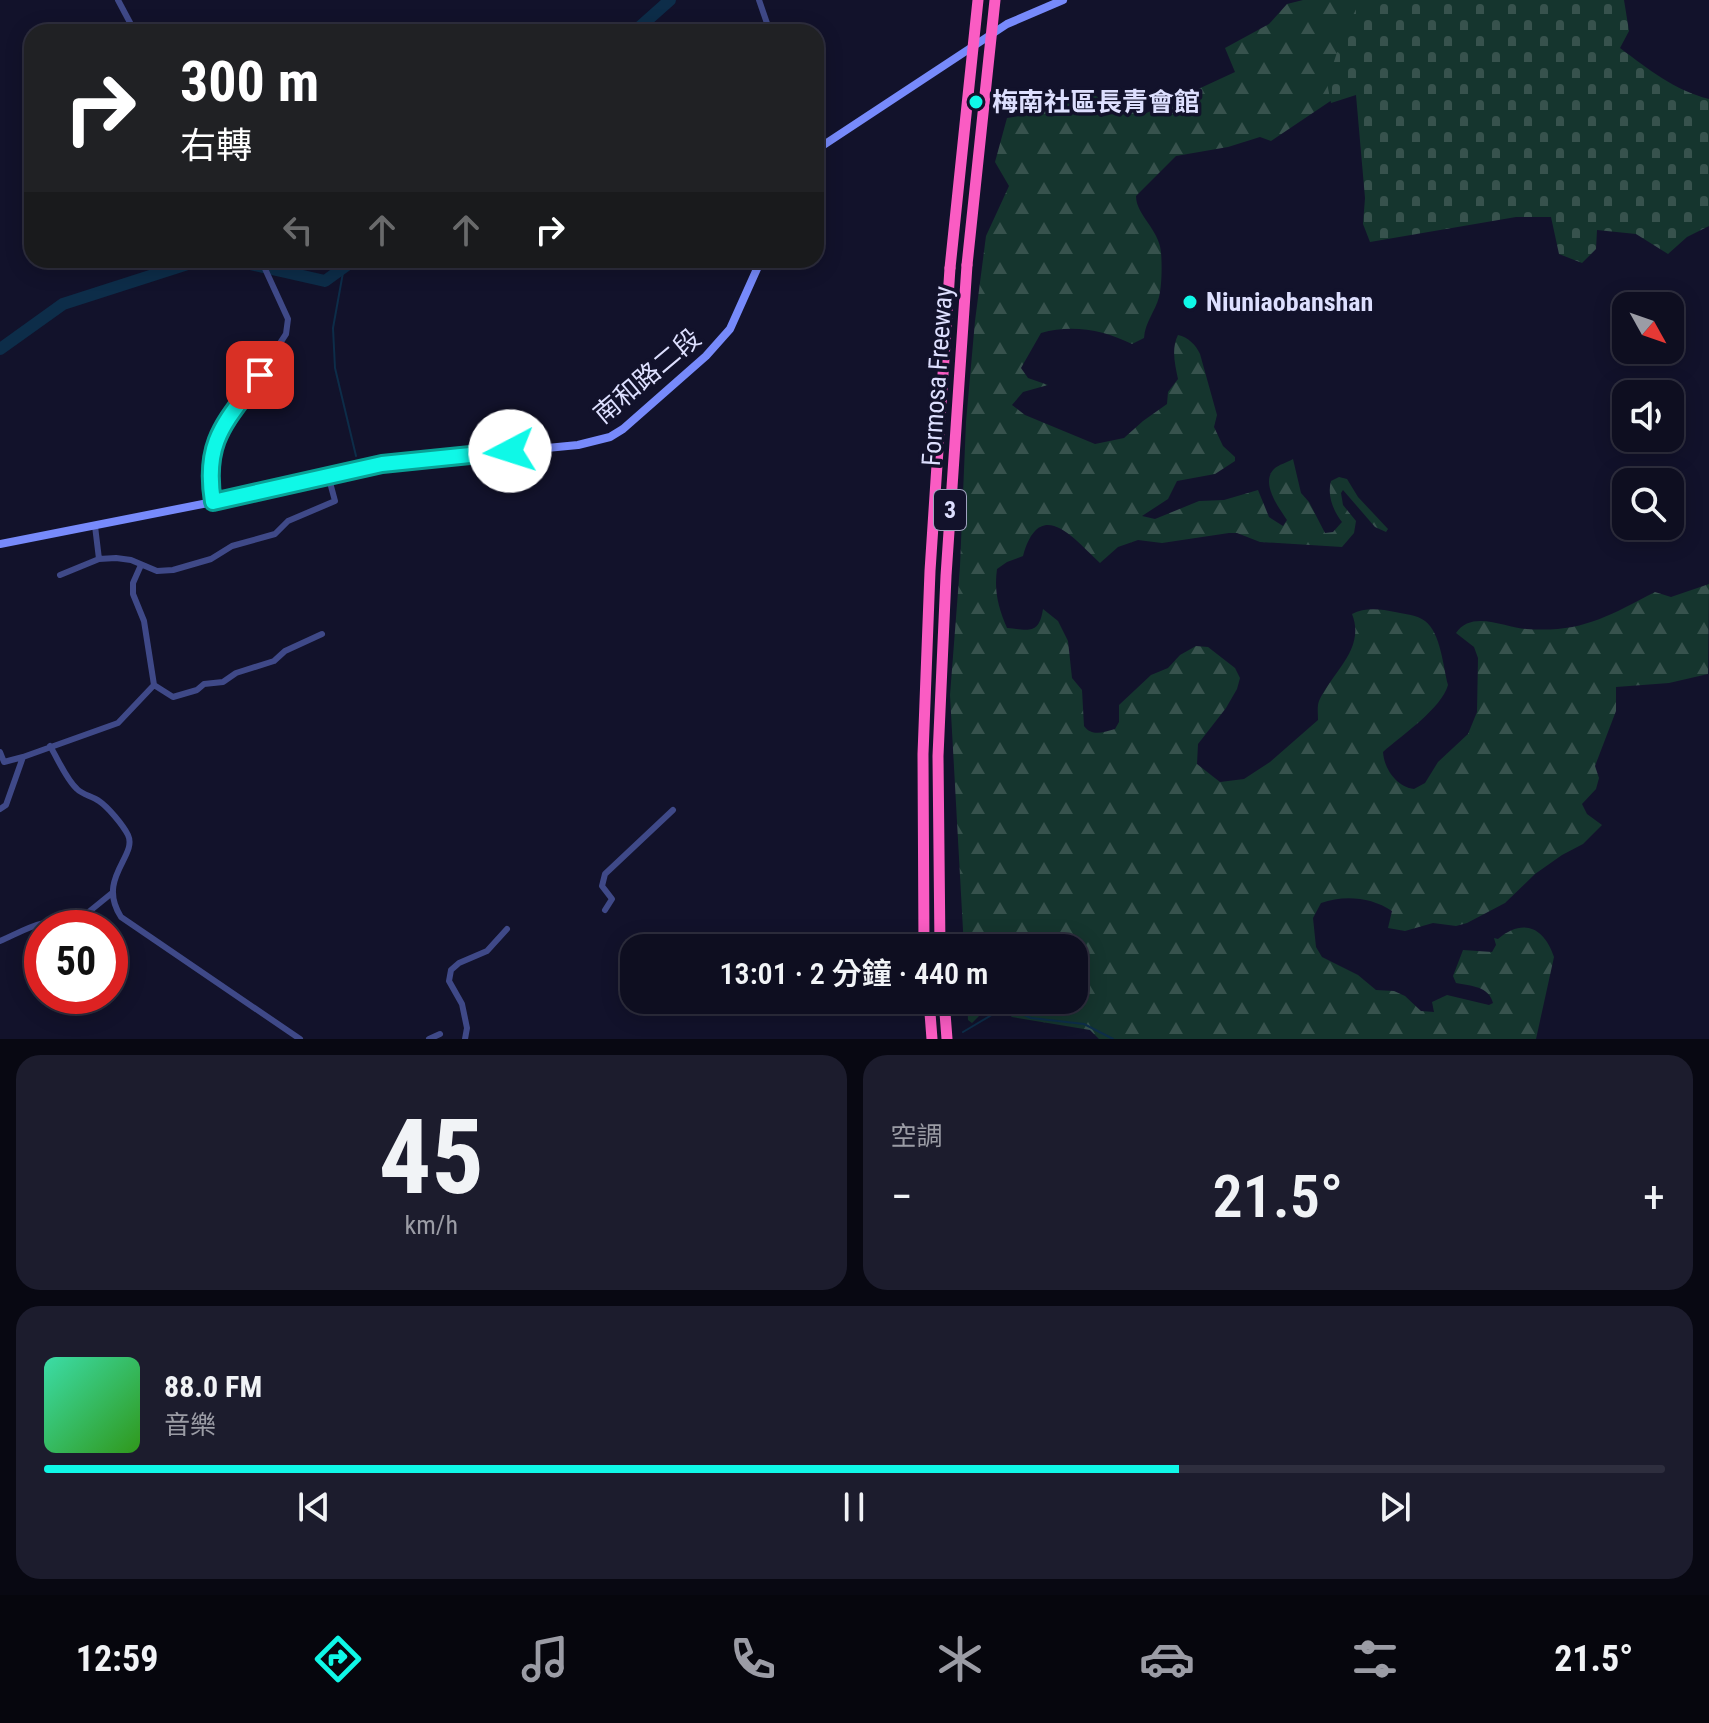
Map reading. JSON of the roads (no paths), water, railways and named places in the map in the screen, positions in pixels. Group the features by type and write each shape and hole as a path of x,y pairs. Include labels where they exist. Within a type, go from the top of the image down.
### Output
{"highway":[{"name":"Formosa Freeway","path":"924,934 923,754 930,571 950,268 978,0"},
{"name":"Formosa Freeway","path":"940,934 938,756 946,576 967,265 995,0"},
{"path":"930,1014 932,1039"},
{"path":"945,1014 947,1039"}],"main road":[{"path":"824,145 1007,24 1063,0"},
{"name":"南和路二段","path":"0,544 213,502 382,464 578,445 610,437 706,356 730,329 757,268"}],"street":[{"path":"118,0 131,24"},
{"path":"759,0 767,24"},
{"path":"213,502 210,482 212,447 286,334 288,319 265,268"},
{"path":"60,575 99,559 131,560 157,571 173,570 211,559 232,546 275,534 288,521 335,501 328,475"},
{"path":"95,526 99,559"},
{"path":"141,565 133,583 133,594 144,621 154,685 173,697 197,690 204,684 223,682 236,673 274,661 285,651 322,634"},
{"path":"0,752 4,762 118,723 154,685"},
{"path":"50,746 75,788 101,801 128,835 130,844 115,877 112,893 113,905 121,917 300,1039"},
{"path":"0,809 6,805 23,757"},
{"path":"605,910 612,899 602,886 605,874 673,810"},
{"path":"0,941 51,921 61,922 69,928 112,893"},
{"path":"465,1039 467,1028 462,1004 449,981 451,970 459,963 487,951 507,929"},
{"path":"429,1039 440,1034"}],"waterway":[{"path":"643,24 670,0"},
{"path":"0,349 63,304 175,268"},
{"path":"268,268 325,281 343,268"},
{"path":"344,268 333,328 335,368 356,456"},
{"path":"963,1032 1005,1007 1031,1018 1084,1024 1113,1039"}],"place":[{"name":"梅南社區長青會館","path":"976,102"},
{"name":"Niuniaobanshan","path":"1190,302"}]}
